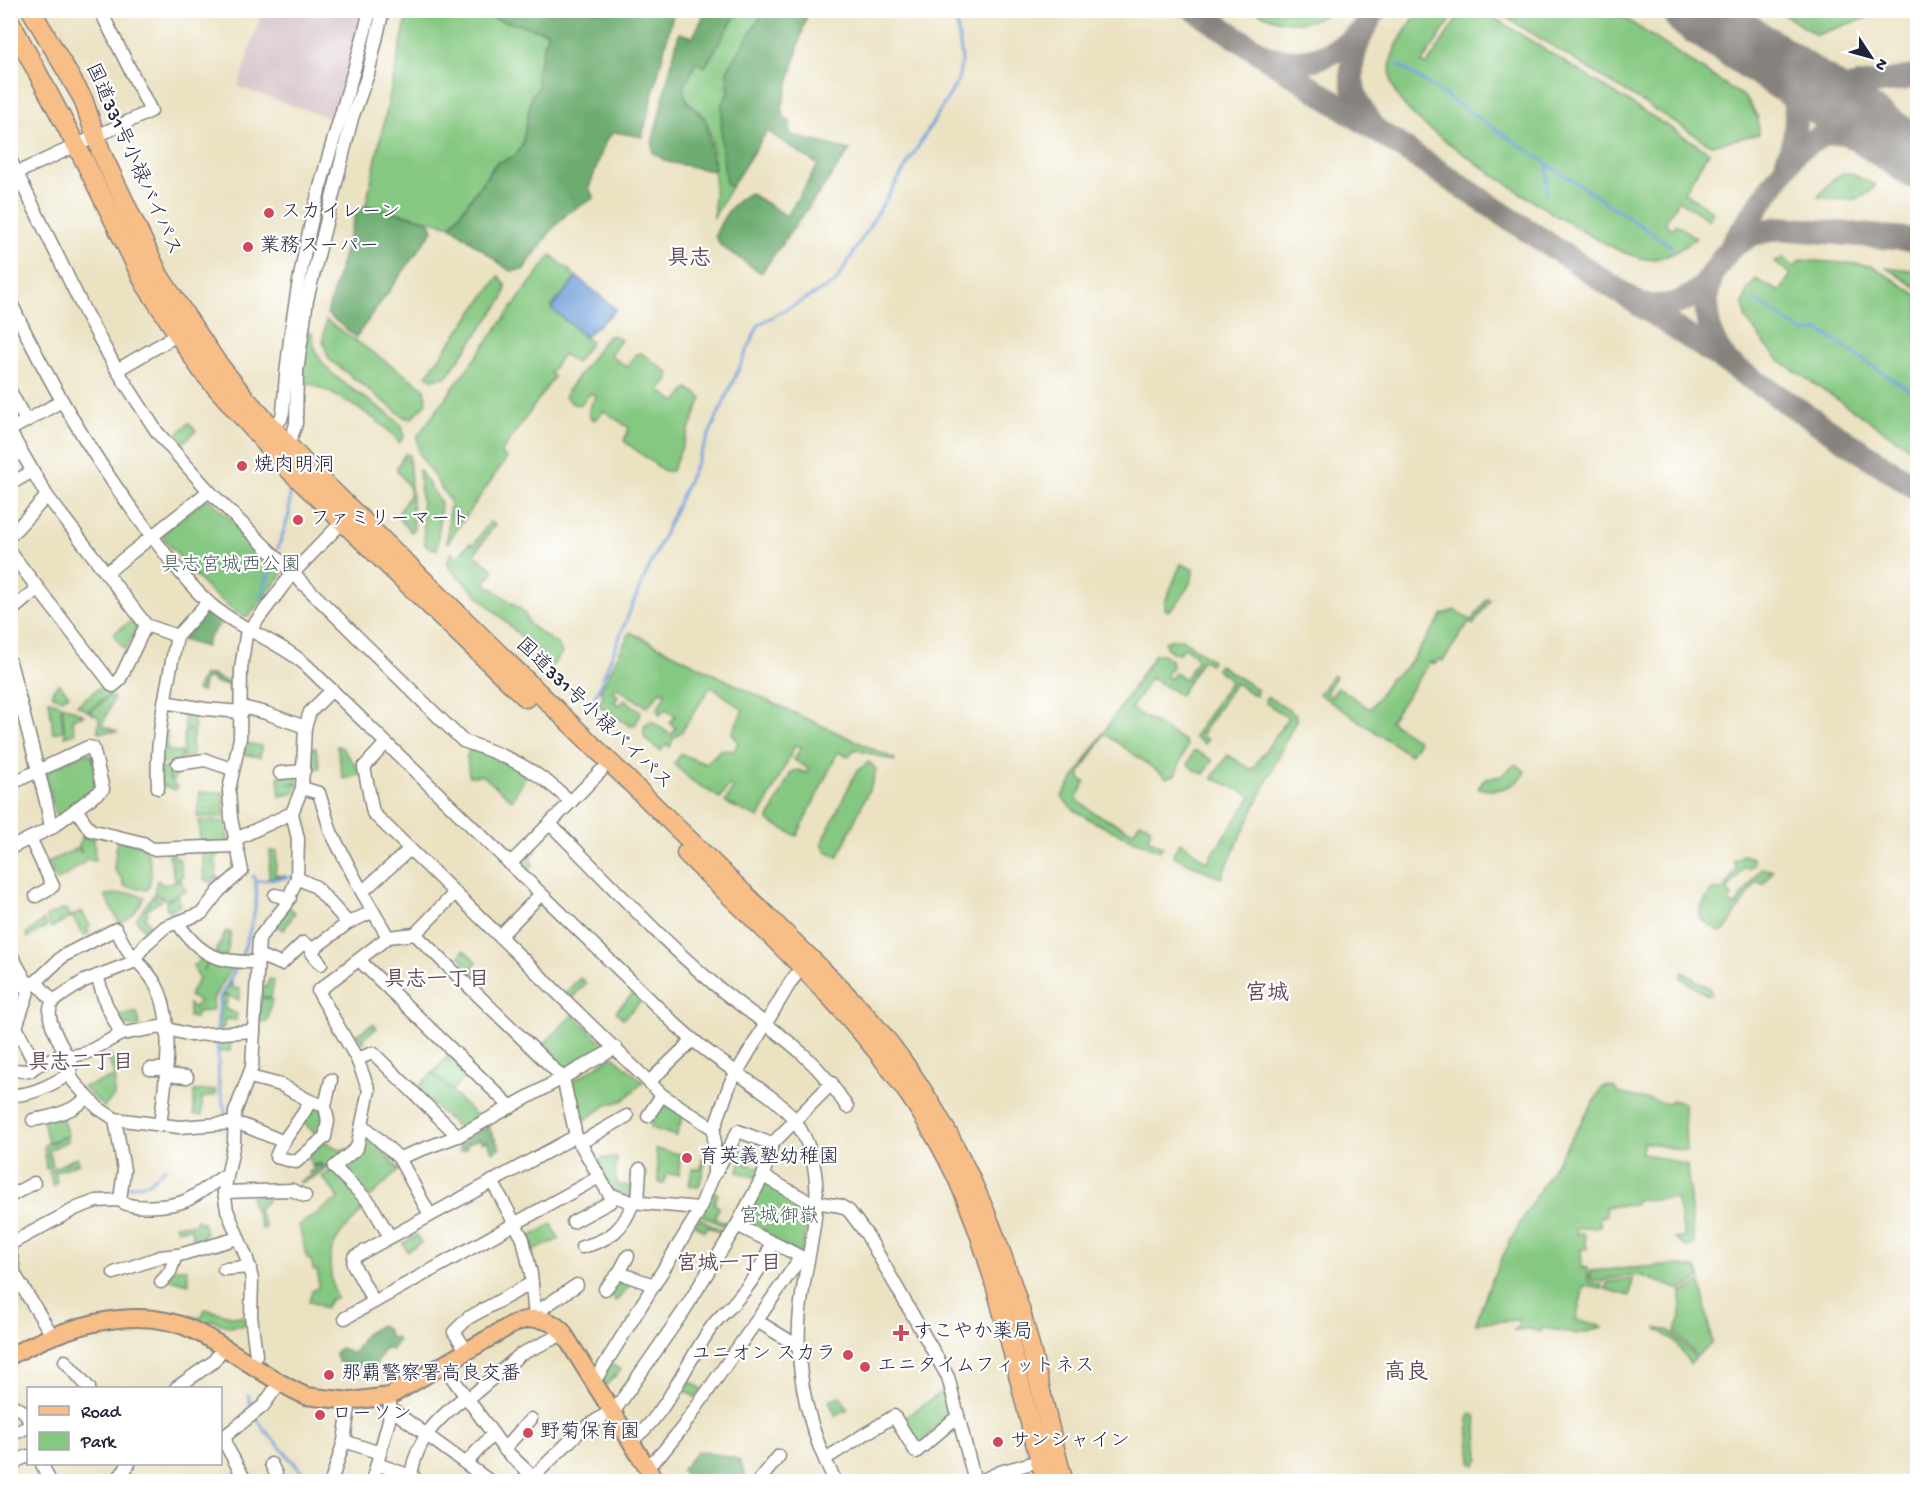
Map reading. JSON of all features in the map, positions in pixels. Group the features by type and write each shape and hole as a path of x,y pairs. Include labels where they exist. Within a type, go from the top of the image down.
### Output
{"highway":[{"name":"国道331号小禄バイパス","path":"31,10 78,87 101,152 159,277 203,345 347,517 602,771 805,962"},
{"name":"国道331号小禄バイパス","path":"10,21 76,145 140,275 202,371 260,440 347,517 805,962 870,1041 901,1083 937,1142 966,1199 1049,1458 1064,1482"},
{"name":"国道331号小禄バイパス","path":"1046,1482 1049,1458"}],"main road":[{"path":"10,1356 52,1335 94,1324 148,1318 184,1326 312,1398 390,1402 443,1365 513,1324 537,1319 557,1326 563,1334 656,1482"}],"street":[{"path":"14,174 151,111 100,10"},
{"path":"271,427 281,419 283,412 286,366 297,298 324,171 370,10"},
{"path":"288,446 296,424 297,372 307,300 352,118 368,74 383,10"},
{"path":"10,159 14,174 86,314 117,370 157,432 209,491 463,741 514,759 551,783 571,801"},
{"path":"324,171 338,175"},
{"path":"10,301 62,401 97,461 153,537 208,602 285,649 332,690 693,1040 776,1101 794,1121 814,1163 817,1204 800,1302 798,1346 806,1397 825,1459 836,1482"},
{"path":"117,370 177,334"},
{"path":"10,392 26,421"},
{"path":"62,401 10,431 47,496 146,625 177,636"},
{"path":"10,484 33,471"},
{"path":"106,573 209,491"},
{"path":"10,536 47,496"},
{"path":"282,1141 239,1124 160,1125 116,1119 87,1098 70,1074 69,1054 51,1024 49,1014 53,1001 97,976 131,963 165,927 201,913 219,891 242,871 235,843 229,789 240,738 241,669 249,629 292,574 347,517"},
{"path":"10,552 112,686 119,681 146,625"},
{"path":"10,612 38,588"},
{"path":"158,788 153,771 157,722 164,702 177,636 208,602"},
{"path":"10,662 14,691 38,770 51,828"},
{"path":"251,1364 256,1355 251,1316 250,1267 227,1210 224,1192 226,1175 239,1124 241,1094 250,1077 259,938 290,898 297,878 298,839 292,813 302,788 305,728 310,712 332,690"},
{"path":"164,702 205,709 266,713 305,728"},
{"path":"386,743 364,766 374,813 662,1095 714,1129"},
{"path":"10,784 88,747 93,748 103,789 51,828 10,848"},
{"path":"178,764 205,760 232,769"},
{"path":"280,773 304,771"},
{"path":"510,864 602,771"},
{"path":"302,788 319,793 331,832 387,937"},
{"path":"76,809 90,830 143,843 159,851 235,843 292,813"},
{"path":"550,824 714,983 796,1045 832,1083 847,1107"},
{"path":"30,838 53,886 36,896"},
{"path":"362,892 410,849"},
{"path":"297,878 316,887 348,923"},
{"path":"390,1237 370,1203 334,1167 357,1148 369,1090 357,1059 318,991 387,937 415,934 455,893"},
{"path":"500,936 541,894"},
{"path":"275,895 290,898"},
{"path":"177,922 201,950 220,960 237,962 258,959 281,964 307,942 372,912"},
{"path":"10,987 31,983 63,956 116,929 157,985 165,1003 166,1072 160,1125"},
{"path":"415,934 563,1078 578,1140 609,1194 636,1202 699,1208"},
{"path":"307,942 321,964"},
{"path":"10,953 31,983 53,1001"},
{"path":"359,960 511,1107"},
{"path":"714,1174 714,1129 736,1072 805,962"},
{"path":"97,976 106,1004 121,1034"},
{"path":"31,983 16,1027 36,1066"},
{"path":"10,1070 30,1071 36,1066 69,1054 86,1053 121,1034 165,1028 191,1035 254,1031"},
{"path":"650,1082 693,1040"},
{"path":"399,1158 458,1136 616,1048"},
{"path":"357,1059 373,1053 458,1136"},
{"path":"150,1069 187,1077"},
{"path":"10,1095 20,1095 47,1086 70,1074"},
{"path":"250,1077 281,1085 310,1101 325,1106"},
{"path":"310,1101 299,1121 282,1141 276,1157 296,1162 325,1137 328,1121 325,1106 331,1080"},
{"path":"443,1365 504,1449 530,1479 573,1436 617,1407 685,1309 737,1225 763,1176 772,1144 832,1083"},
{"path":"648,1116 662,1095"},
{"path":"33,1120 61,1113 82,1103 87,1098"},
{"path":"374,1302 353,1264 354,1257 492,1181 627,1116"},
{"path":"116,1119 124,1170 120,1200 125,1206 136,1208 182,1202 226,1175"},
{"path":"362,1124 399,1158 430,1215"},
{"path":"594,1382 699,1208 714,1174 738,1131 772,1144"},
{"path":"582,1247 618,1231 628,1218 636,1202 640,1169"},
{"path":"763,1176 808,1202 841,1206 849,1211 867,1234 948,1377 977,1482 1000,1472 1049,1458"},
{"path":"345,1318 599,1177"},
{"path":"492,1181 528,1253 537,1319"},
{"path":"10,1196 34,1183"},
{"path":"224,1192 292,1190 305,1196"},
{"path":"573,1222 610,1202 614,1196"},
{"path":"10,1244 77,1208 96,1201 120,1200"},
{"path":"646,1467 662,1453 682,1428 724,1363 757,1321 801,1257 737,1225"},
{"path":"114,1273 160,1257 176,1255 238,1238"},
{"path":"630,1441 644,1430 659,1411 714,1324 738,1298 764,1261 772,1243"},
{"path":"10,1251 15,1275 52,1335"},
{"path":"161,1282 170,1272 176,1255"},
{"path":"605,1289 619,1273 628,1256"},
{"path":"224,1269 250,1267"},
{"path":"619,1273 654,1285"},
{"path":"467,1351 454,1332 468,1318 532,1283"},
{"path":"537,1319 544,1307 578,1285"},
{"path":"757,1321 798,1346"},
{"path":"344,1441 409,1478 425,1434 441,1416 521,1354 563,1334"},
{"path":"179,1387 213,1362 224,1347"},
{"path":"65,1361 87,1387"},
{"path":"246,1482 227,1447 225,1436 263,1406 280,1382"},
{"path":"331,1482 344,1441 350,1401"},
{"path":"390,1402 425,1434 491,1482"},
{"path":"372,1482 390,1402"},
{"path":"10,1404 26,1413 27,1416"},
{"path":"825,1459 894,1416 916,1452 958,1416"},
{"path":"504,1449 531,1419"},
{"path":"15,1433 27,1427"},
{"path":"466,1463 493,1434"},
{"path":"10,1464 27,1456"},
{"path":"758,1482 779,1456"},
{"path":"271,1464 276,1474 275,1482"},
{"path":"42,1465 50,1482"},
{"path":"119,1479 128,1465"}],"shaded area":[{"path":"262,11 364,11 336,120 238,87"}],"green space":[{"path":"408,11 462,11 548,32 536,77 539,87 532,94 522,146 515,157 496,163 451,226 366,205"},
{"path":"462,11 674,11 642,137 614,132 606,140 589,188 594,198 569,212 554,227 523,270 510,271 451,226 497,163 515,156 522,146 532,94 539,87 536,77 548,32"},
{"path":"706,11 738,11 705,67 696,62 683,89 688,103 706,120 714,171 668,162 653,153 652,144 679,33 693,37"},
{"path":"738,11 764,11 727,71 729,92 722,104 726,183 731,187 714,217 714,170 710,133 704,118 688,100 683,89 697,62 705,66"},
{"path":"764,11 808,11 782,107 784,117 790,122 790,135 850,150 761,273 721,246 715,236 721,223 733,205 750,193 787,216 818,165 767,131 731,187 726,184 721,138 722,104 729,92 727,71"},
{"path":"1255,11 1332,11 1313,20 1294,22 1274,19"},
{"path":"1419,11 1457,11 1422,62 1427,65 1462,11 1483,11 1709,152 1684,192 1713,212 1709,220 1679,200 1665,223 1673,229 1676,224 1696,238 1679,250 1661,258 1647,259 1627,254 1565,221 1493,175 1433,132 1405,106 1396,93 1390,73 1397,45"},
{"path":"1496,11 1614,11 1747,99 1758,118 1759,134 1711,145"},
{"path":"1778,11 1886,11 1816,35"},
{"path":"1843,173 1849,173 1876,185 1864,196 1850,200 1818,197 1832,180"},
{"path":"366,205 429,221 433,230 356,337 327,314 355,215"},
{"path":"551,255 577,277 551,308 591,342 576,363 563,354 550,373 554,377 501,453 507,458 447,543 450,501 419,454 417,437"},
{"path":"1783,258 1795,267 1800,260 1871,265 1917,295 1917,453 1780,361 1746,319 1743,303 1748,289 1756,279 1780,292 1791,274 1774,262"},
{"path":"1885,267 1917,271 1917,288"},
{"path":"499,276 506,287 503,299 446,377 432,379 426,376"},
{"path":"326,320 425,389 427,403 411,419 404,417 329,359 323,341"},
{"path":"307,332 312,333 316,350 323,363 334,375 402,426 404,436 399,443 392,434 369,415 339,397 300,380"},
{"path":"614,335 621,340 610,355 627,367 636,354 641,353 669,373 660,391 676,402 688,388 702,398 672,471 664,471 624,441 629,428 604,411 595,420 590,417 589,409 596,396 591,393 580,405 573,404 565,397 567,391 607,337"},
{"path":"189,423 196,431 177,448 170,440"},
{"path":"405,454 409,455 414,530 411,532 397,516 409,496 410,488 396,469"},
{"path":"419,469 441,503 437,550 425,545"},
{"name":"具志宮城西公園","path":"206,499 211,500 281,570 282,575 249,616 243,617 208,590 163,538 163,534"},
{"path":"490,522 495,525 474,554 494,570 485,583 523,611 530,625 558,645 562,653 552,666 449,568 448,561 451,553 458,558 469,543 473,545"},
{"path":"1181,564 1193,569 1193,574 1177,604 1168,611 1165,609 1165,602"},
{"path":"1487,598 1490,600 1473,625 1469,622 1443,661 1439,659 1435,664 1430,662 1390,721 1419,741 1410,755 1319,694 1333,675 1336,677 1326,693 1331,697 1338,687 1370,709 1391,678 1407,667 1443,614 1455,610 1472,621"},
{"path":"207,612 222,621 208,639 206,647 182,640"},
{"path":"134,619 137,630 125,650 113,634"},
{"path":"630,632 764,699 895,759 894,761 855,749 848,757 838,752 797,836 768,821 791,772 798,770 806,773 809,769 794,760 801,747 796,744 759,818 728,804 725,802 733,788 729,785 720,798 692,781 674,764 681,754 706,764 721,749 734,751 738,743 732,733 743,710 711,686 682,731 673,739 670,747 666,744 661,751 647,741 644,730 645,725 651,721 671,735 676,728 670,723 675,716 665,709 660,715 657,710 666,693 661,691 647,707 616,687 613,691 618,696 615,703 618,705 625,700 641,712 636,724 630,726 599,706 603,694 600,691"},
{"path":"1182,639 1212,660 1210,664 1202,660 1180,695 1151,678 1131,709 1185,741 1187,746 1175,775 1167,778 1105,734 1080,773 1080,779 1085,782 1076,799 1094,813 1133,832 1140,822 1147,824 1151,829 1148,839 1163,846 1160,851 1091,820 1068,804 1062,796 1155,654 1163,654 1171,660 1172,666 1166,676 1171,679 1175,673 1185,679 1198,659 1185,647 1179,653 1172,652 1166,647 1165,642"},
{"path":"1219,665 1257,689 1256,696 1235,683 1201,735 1208,740 1205,744 1194,737 1231,680 1216,669"},
{"path":"203,675 212,675 235,686 236,701 234,701 234,692 230,690 230,685 214,683 214,679 205,679 202,692 196,690"},
{"path":"59,683 69,695 62,699 53,696 52,691"},
{"path":"105,683 112,692 88,711 77,705"},
{"path":"110,696 114,698 102,725 118,732 98,732 99,717 89,712"},
{"path":"1269,697 1296,715 1296,720 1221,878 1175,857 1173,853 1181,842 1207,862 1252,796 1212,778 1228,755 1252,770 1288,718 1266,703 1265,699"},
{"path":"49,700 61,705 63,731 53,733"},
{"path":"62,705 84,715 72,719 75,733 65,736"},
{"path":"184,711 193,711 195,729 185,730"},
{"path":"163,731 167,731 168,751 181,752 181,760 160,764"},
{"path":"184,732 194,732 191,747 193,757 183,758"},
{"path":"244,743 262,746 260,757 242,754"},
{"path":"337,746 341,747 357,767 360,775 343,779"},
{"path":"308,748 316,748 320,768 308,770"},
{"path":"470,748 514,763 527,774 512,800 483,776 469,776 467,756"},
{"path":"1196,751 1212,760 1204,774 1188,764 1193,752"},
{"path":"86,752 92,755 101,784 62,817 55,814 45,776 49,770"},
{"path":"869,762 876,769 873,781 838,857 826,851 822,843 857,771"},
{"path":"1516,764 1525,771 1517,782 1505,788 1492,790 1478,788 1485,778 1501,776"},
{"path":"168,767 170,782 169,767 177,767 173,785 177,786 176,790 161,785 159,770"},
{"path":"297,774 297,783 287,784 298,784 294,793 280,796 278,777"},
{"path":"200,792 224,792 224,817 197,817"},
{"path":"199,821 225,821 229,844 200,844"},
{"path":"82,837 94,838 95,861 85,859 84,863 57,881 46,863 78,848 82,854 79,846"},
{"path":"117,840 144,846 151,868 147,890 124,886 122,879 114,869"},
{"path":"535,847 537,850 530,858 533,865 528,871 521,864"},
{"path":"202,850 220,850 214,862 217,864 216,876 223,878 222,881 214,878 212,883 204,879"},
{"path":"270,851 277,851 275,875 286,876 269,878"},
{"path":"174,853 175,858 179,858 183,877 175,880 169,854"},
{"path":"1743,855 1753,858 1754,865 1748,869 1744,867 1727,891 1732,896 1729,902 1735,906 1761,868 1773,871 1763,885 1757,881 1725,930 1720,932 1701,919 1700,909 1712,890 1723,890 1737,868 1733,861"},
{"path":"157,880 164,885 181,880 186,891 178,893 181,905 169,911 166,907 167,901 178,894 166,900 154,894"},
{"path":"130,893 144,897 134,913 119,923 105,895"},
{"path":"153,896 161,901 146,910 148,914 145,917 150,925 144,930 136,919"},
{"path":"288,907 295,912 284,930 273,924"},
{"path":"65,909 71,917 51,928 46,917"},
{"path":"82,911 90,926 87,928 89,933 84,936 72,916"},
{"path":"43,920 47,926 28,938 26,934"},
{"path":"226,931 231,933 226,958 215,954"},
{"path":"464,950 477,962 473,967 477,970 472,975 479,982 476,986 463,974 465,971 461,966 465,962 459,956"},
{"path":"203,958 208,961 203,971 210,960 233,966 214,997 212,1011 197,1012 195,1018 189,1017 189,1004 194,1008 199,1001 189,996 199,979 193,966"},
{"path":"1683,972 1711,989 1711,995 1707,995 1681,978"},
{"path":"580,978 586,983 571,999 565,993"},
{"path":"269,979 274,980 271,998 260,996 260,986 267,987"},
{"path":"232,981 232,988 240,989 239,1000 223,994"},
{"path":"633,994 641,1001 623,1019 616,1011"},
{"path":"223,995 228,998 225,1009 237,1014 236,1020 225,1019 223,1029 218,1030"},
{"path":"260,998 272,999 267,1022 257,1021"},
{"path":"137,1012 140,1027 121,1025 119,1015"},
{"path":"573,1014 605,1045 605,1049 563,1071 540,1048"},
{"path":"373,1024 377,1028 364,1038 364,1043 356,1035"},
{"path":"231,1036 230,1051 218,1052 218,1039"},
{"path":"450,1054 469,1073 452,1091 433,1073"},
{"path":"111,1056 119,1069 129,1064 123,1074 115,1076 107,1057"},
{"path":"613,1056 643,1082 624,1100 607,1105 578,1124 574,1109 577,1107 573,1081"},
{"path":"432,1073 480,1119 461,1130 416,1090"},
{"path":"115,1077 114,1096 104,1107 83,1087"},
{"path":"1606,1086 1615,1088 1618,1093 1668,1104 1672,1100 1684,1103 1686,1151 1644,1142 1641,1153 1687,1165 1694,1245 1686,1247 1675,1238 1685,1238 1676,1198 1636,1200 1635,1204 1605,1207 1606,1216 1600,1217 1600,1226 1576,1229 1576,1234 1584,1234 1587,1249 1581,1249 1582,1268 1587,1268 1588,1281 1602,1285 1602,1289 1584,1286 1576,1320 1600,1325 1603,1328 1577,1334 1544,1328 1540,1332 1528,1329 1514,1330 1519,1325 1518,1320 1476,1323 1487,1292 1515,1232 1549,1173 1602,1088"},
{"path":"215,1090 216,1095 202,1098 202,1115 194,1115 194,1091"},
{"path":"664,1102 684,1114 676,1136 651,1128 651,1122"},
{"path":"311,1105 323,1109 321,1139 303,1122"},
{"path":"61,1115 68,1135 48,1143 43,1120"},
{"path":"488,1126 500,1148 492,1152 487,1141 482,1143 480,1139 466,1145 467,1148 460,1152 458,1142"},
{"path":"366,1134 399,1170 370,1197 343,1171 341,1164"},
{"path":"67,1137 68,1141 49,1150 53,1166 46,1169 44,1145"},
{"path":"324,1141 340,1150 349,1149 326,1168 322,1164 311,1164 307,1156"},
{"path":"744,1146 746,1147 745,1163 760,1168 757,1178 738,1172 741,1159 736,1155"},
{"path":"656,1149 680,1154 679,1175 666,1174 664,1184 659,1183"},
{"path":"77,1157 79,1163 55,1172 57,1183 53,1186 49,1171"},
{"path":"603,1158 617,1158 615,1177 618,1185 634,1186 634,1199 612,1191 596,1162"},
{"path":"702,1158 706,1159 699,1187 689,1186 692,1169 701,1169"},
{"path":"312,1165 321,1165 324,1169 313,1178 300,1183 310,1176 309,1172 314,1170"},
{"path":"333,1169 368,1204 339,1236 334,1245 330,1266 336,1298 331,1299 325,1308 309,1301 312,1291 318,1288 318,1272 313,1269 312,1262 307,1258 299,1225 339,1198 322,1177"},
{"name":"宮城御嶽","path":"769,1183 810,1208 801,1255 744,1223 761,1187"},
{"path":"710,1190 718,1194 714,1204 719,1207 715,1218 728,1224 733,1214 736,1215 730,1229 699,1214"},
{"path":"266,1194 268,1200 258,1209 266,1228 262,1229 250,1197"},
{"path":"699,1218 726,1233 718,1248 715,1246 721,1233 708,1226 705,1231 695,1225"},
{"path":"197,1219 200,1223 203,1222 206,1233 202,1235 206,1243 195,1245 191,1228 177,1230 175,1225 195,1224"},
{"path":"552,1224 559,1239 532,1251 528,1238"},
{"path":"417,1235 421,1243 407,1251 403,1243"},
{"path":"1675,1265 1697,1269 1701,1278 1680,1290 1639,1275 1606,1279 1604,1282 1590,1279 1590,1271"},
{"path":"175,1269 187,1269 189,1284 167,1278"},
{"path":"619,1276 634,1281 616,1301 606,1292"},
{"path":"1633,1279 1630,1296 1605,1289 1608,1282"},
{"path":"1701,1282 1712,1343 1697,1356 1675,1332 1681,1317 1681,1293"},
{"path":"205,1309 244,1317 247,1325 229,1327 212,1320 205,1325 189,1316 201,1318"},
{"path":"380,1325 386,1328 391,1338 396,1337 398,1341 391,1350 385,1347 374,1369 339,1363 335,1353 340,1348 353,1354 365,1334"},
{"path":"1656,1328 1670,1331 1696,1358 1690,1364 1676,1343"},
{"path":"611,1364 621,1370 606,1385 602,1379"},
{"path":"683,1377 702,1389 696,1398 677,1386"},
{"path":"945,1390 951,1414 921,1443 902,1420"},
{"path":"840,1396 848,1410 836,1416 829,1401"},
{"path":"1471,1413 1476,1416 1479,1459 1475,1465 1471,1463 1468,1419"},
{"path":"697,1451 731,1457 740,1461 747,1481 690,1481 681,1471"}],"water":[{"path":"577,277 616,309 586,337 551,308"}],"waterway":[{"path":"594,700 634,601 759,324 835,283 958,81 962,59 955,10"},
{"path":"356,85 370,34"},
{"path":"1399,65 1673,247"},
{"path":"1546,193 1548,165"},
{"path":"1755,300 1805,333 1819,330 1918,396"},
{"path":"289,404 290,419"},
{"path":"278,548 289,515 290,491"},
{"path":"261,596 272,565"},
{"path":"241,958 251,928 255,905 256,884 253,876"},
{"path":"256,881 293,877"},
{"path":"217,1031 220,998 238,964"},
{"path":"217,1037 219,1086 227,1119"},
{"path":"127,1187 149,1183 166,1167"},
{"path":"248,1395 252,1408"},
{"path":"256,1417 311,1482"}],"taxiway":[{"path":"1195,10 1918,489"},
{"path":"1371,123 1361,109 1355,94 1352,66 1359,39 1375,10"},
{"path":"1272,58 1309,60 1330,54 1360,33"},
{"path":"1787,73 1795,106 1796,127 1787,160"},
{"path":"1813,90 1847,88 1918,76"},
{"path":"1640,305 1674,304 1704,286 1797,150 1826,134 1872,129"},
{"path":"1733,246 1753,234 1779,228 1918,240"},
{"path":"1712,275 1707,297 1708,318 1713,339 1724,358"}],"runway":[{"path":"1693,10 1918,159"}],"place":[{"name":"スカイレーン","path":"269,213"},
{"name":"業務スーパー","path":"248,247"},
{"name":"焼肉明洞","path":"242,466"},
{"name":"ファミリーマート","path":"298,520"},
{"name":"育英義塾幼稚園","path":"687,1158"},
{"name":"すこやか薬局","path":"901,1333"},
{"name":"ユニオン スカラ","path":"848,1355"},
{"name":"エニタイムフィットネス","path":"865,1367"},
{"name":"那覇警察署高良交番","path":"329,1375"},
{"name":"ローソン","path":"320,1415"},
{"name":"野菊保育園","path":"528,1433"},
{"name":"サンシャイン","path":"998,1442"}],"district":[{"name":"具志","path":"689,260"},
{"name":"具志一丁目","path":"437,981"},
{"name":"宮城","path":"1267,995"},
{"name":"具志二丁目","path":"81,1064"},
{"name":"宮城一丁目","path":"729,1265"},
{"name":"高良","path":"1406,1374"}]}
